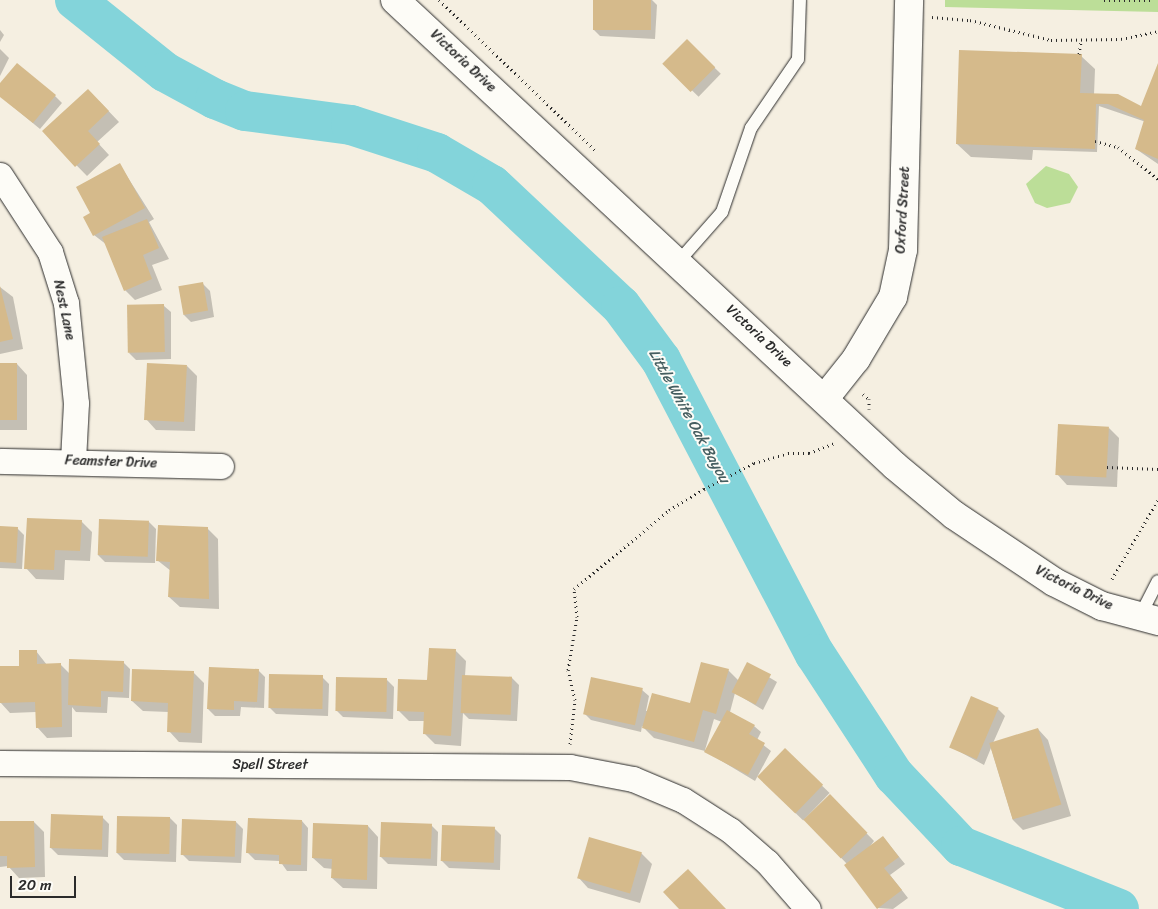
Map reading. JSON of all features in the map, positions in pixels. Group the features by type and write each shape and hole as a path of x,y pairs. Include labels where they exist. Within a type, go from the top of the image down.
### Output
{"street":[{"name":"Victoria Drive","path":"394,0 679,262 895,466 1002,549 1102,606 1149,619"},
{"name":"Oxford Street","path":"825,398 874,333 893,297 899,269 909,9"},
{"name":"Nest Lane","path":"0,175 50,252 66,303 76,403 73,460"},
{"name":"Feamster Drive","path":"0,461 73,460 222,466"},
{"name":"Spell Street","path":"0,763 556,767 633,779 683,800 730,830 767,862 808,909"}],"lane":[{"path":"679,262 722,212 751,128 798,59 800,0"},
{"path":"1149,619 1158,580"}],"path":[{"path":"1104,0 1151,0"},
{"path":"909,9 970,20 1051,40 1080,41 1158,30"},
{"path":"1079,54 1080,41"},
{"path":"1095,141 1118,147 1158,180"},
{"path":"863,394 869,398"},
{"path":"556,767 575,700 568,670 577,624 574,589 669,510 704,489 754,463 788,453 809,453 841,439"},
{"path":"1107,467 1158,469"},
{"path":"1112,579 1158,500"}],"green space":[{"path":"945,0 1158,0 1158,12 945,7"},
{"path":"1046,166 1069,174 1078,187 1070,203 1047,208 1035,203 1026,184"}],"building":[{"path":"593,0 651,0 651,30 593,30"},
{"path":"687,39 715,67 691,92 662,64"},
{"path":"959,50 1082,54 1080,93 1118,94 1141,106 1158,63 1158,159 1135,149 1144,120 1108,104 1096,104 1095,149 956,144"},
{"path":"17,63 56,95 33,123 0,97 0,83"},
{"path":"88,89 109,111 88,131 100,144 75,167 42,131"},
{"path":"120,163 145,208 93,236 83,217 90,213 76,187"},
{"path":"147,219 159,248 143,255 152,279 124,291 102,237"},
{"path":"203,282 208,311 183,315 178,286"},
{"path":"0,286 13,339 0,342"},
{"path":"164,304 165,352 128,353 127,305"},
{"path":"0,363 17,363 17,420 0,420"},
{"path":"147,363 187,365 184,422 144,420"},
{"path":"1058,424 1109,427 1106,478 1055,475"},
{"path":"27,518 82,520 80,551 55,550 54,570 24,569"},
{"path":"99,519 149,521 148,557 98,555"},
{"path":"158,525 208,527 209,599 168,597 170,562 156,561"},
{"path":"0,526 18,527 16,563 0,562"},
{"path":"429,648 456,649 451,736 423,734 424,712 397,711 398,679 427,680"},
{"path":"19,650 37,650 37,664 61,663 62,727 36,728 35,702 0,703 0,666 19,666"},
{"path":"69,659 124,661 123,692 101,691 101,707 68,705"},
{"path":"701,662 729,669 716,714 703,710 694,742 642,728 652,693 690,703"},
{"path":"747,662 771,674 756,705 732,692"},
{"path":"209,667 259,669 257,702 234,701 234,710 207,709"},
{"path":"132,669 194,671 191,733 167,732 168,703 131,701"},
{"path":"269,674 323,675 322,709 268,708"},
{"path":"462,675 512,677 511,715 461,713"},
{"path":"336,677 387,678 386,712 335,711"},
{"path":"591,677 643,688 635,725 583,714"},
{"path":"971,696 999,708 977,759 949,748"},
{"path":"727,710 755,725 749,734 765,743 748,775 704,752"},
{"path":"1038,728 1061,805 1013,819 989,743"},
{"path":"785,748 823,785 795,814 757,777"},
{"path":"830,794 868,833 841,859 803,820"},
{"path":"51,814 103,816 102,850 50,848"},
{"path":"117,816 170,817 169,854 116,853"},
{"path":"248,818 302,820 301,865 279,864 279,855 246,853"},
{"path":"182,819 236,821 235,857 181,855"},
{"path":"0,821 34,821 35,867 7,868 7,856 0,856"},
{"path":"381,822 432,824 431,859 380,857"},
{"path":"313,823 368,825 367,880 331,878 332,859 312,858"},
{"path":"442,825 495,827 494,863 441,861"},
{"path":"883,836 899,857 884,868 902,890 877,909 844,865"},
{"path":"589,837 642,852 630,893 577,878"},
{"path":"688,869 726,909 679,909 663,892"}],"waterway":[{"name":"Little White Oak Bayou","path":"75,0 165,72 215,99 245,111 351,125 437,153 492,185 621,306 661,360 815,654 894,775 961,846 1119,909"}]}
